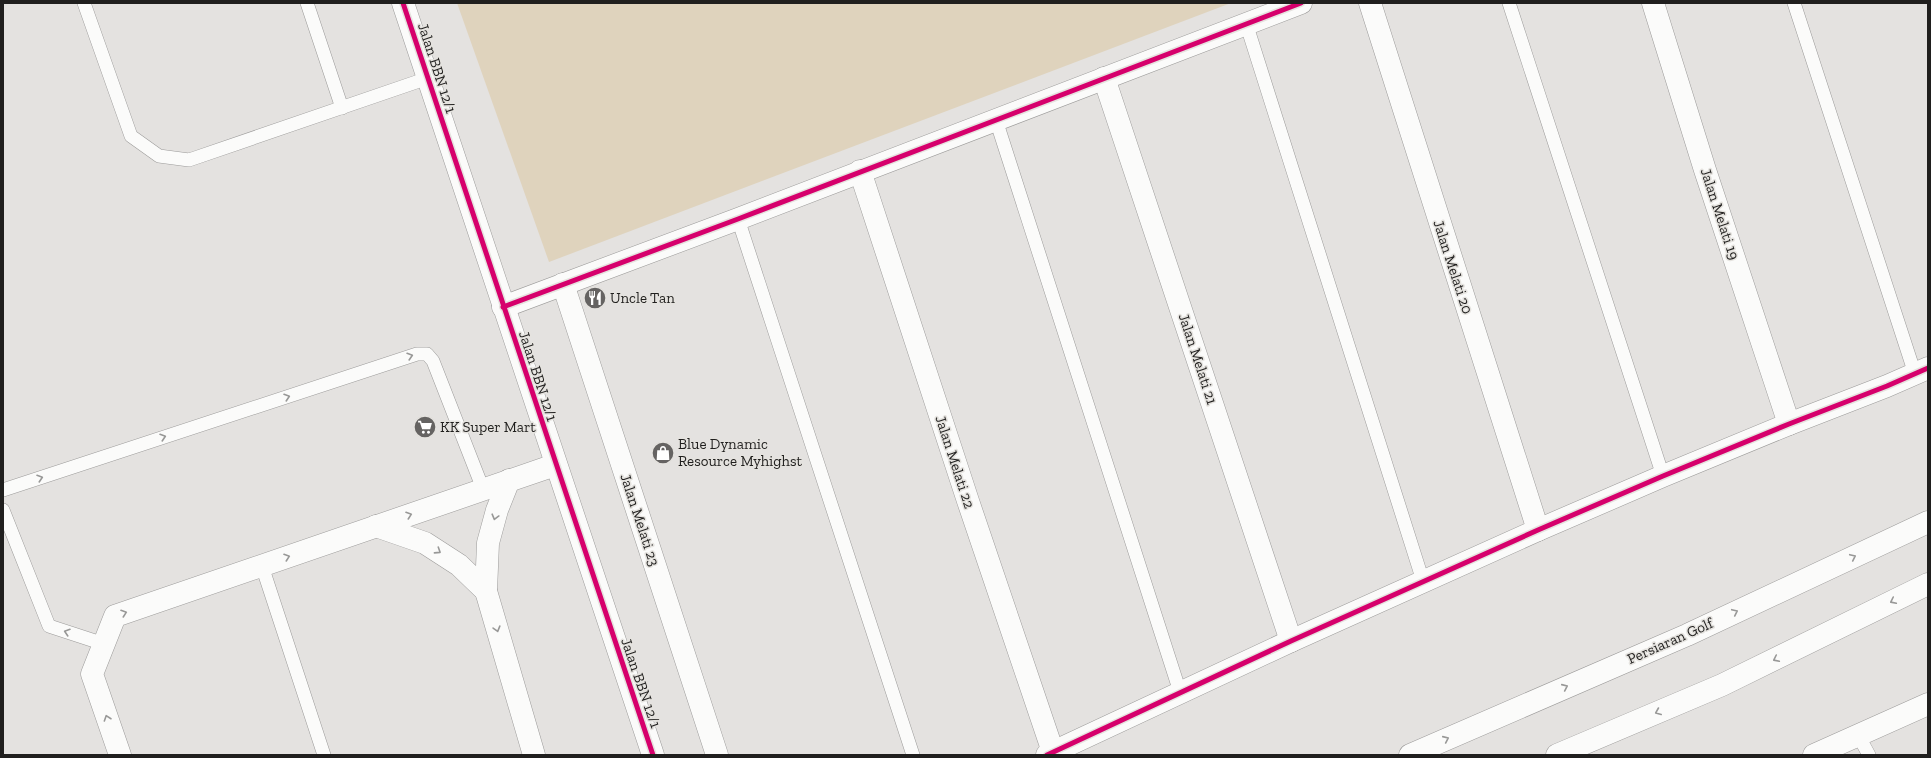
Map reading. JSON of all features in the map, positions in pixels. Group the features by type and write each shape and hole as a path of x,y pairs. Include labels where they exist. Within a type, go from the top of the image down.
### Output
{"street":[{"name":"Jalan BBN 12/1","path":"403,3 653,755"},
{"path":"503,307 738,219 1301,3"},
{"name":"Jalan Melati 20","path":"1370,3 1538,530"},
{"name":"Jalan Melati 19","path":"1653,3 1705,170 1789,424"},
{"name":"Jalan Melati 21","path":"1104,78 1291,641"},
{"name":"Jalan Melati 22","path":"860,172 1050,753"},
{"name":"Jalan Melati 23","path":"563,284 716,755"},
{"path":"1050,753 1291,641 1538,530 1663,476 1921,371"},
{"path":"120,755 92,674 115,616 556,465"},
{"path":"509,480 497,510 488,543 486,591 534,755"},
{"name":"Persiaran Golf","path":"1410,755 1687,635 1928,522"},
{"path":"376,526 425,543 459,565 486,591"},
{"path":"1557,755 1722,685 1928,584"},
{"path":"1814,755 1928,704"}],"lane":[{"path":"84,3 131,136 159,156 189,160 428,78"},
{"path":"307,3 342,108"},
{"path":"1509,3 1663,476"},
{"path":"1794,3 1921,371"},
{"path":"1246,23 1423,581"},
{"path":"996,120 1180,692"},
{"path":"738,219 913,755"},
{"path":"3,490 416,354 427,354 433,361 484,489"},
{"path":"3,510 49,626 104,644"},
{"path":"262,566 324,755"},
{"path":"1858,735 1869,755"}],"shaded area":[{"path":"457,3 1231,3 549,262"}],"cycle path":[{"path":"403,3 653,755"},
{"path":"503,307 738,219 1301,3"},
{"path":"1047,755 1291,641 1538,530 1663,476 1928,368"}],"place":[{"name":"Uncle Tan","path":"595,298"},
{"name":"KK Super Mart","path":"425,427"},
{"name":"Blue Dynamic Resource Myhighst","path":"663,453"}]}
